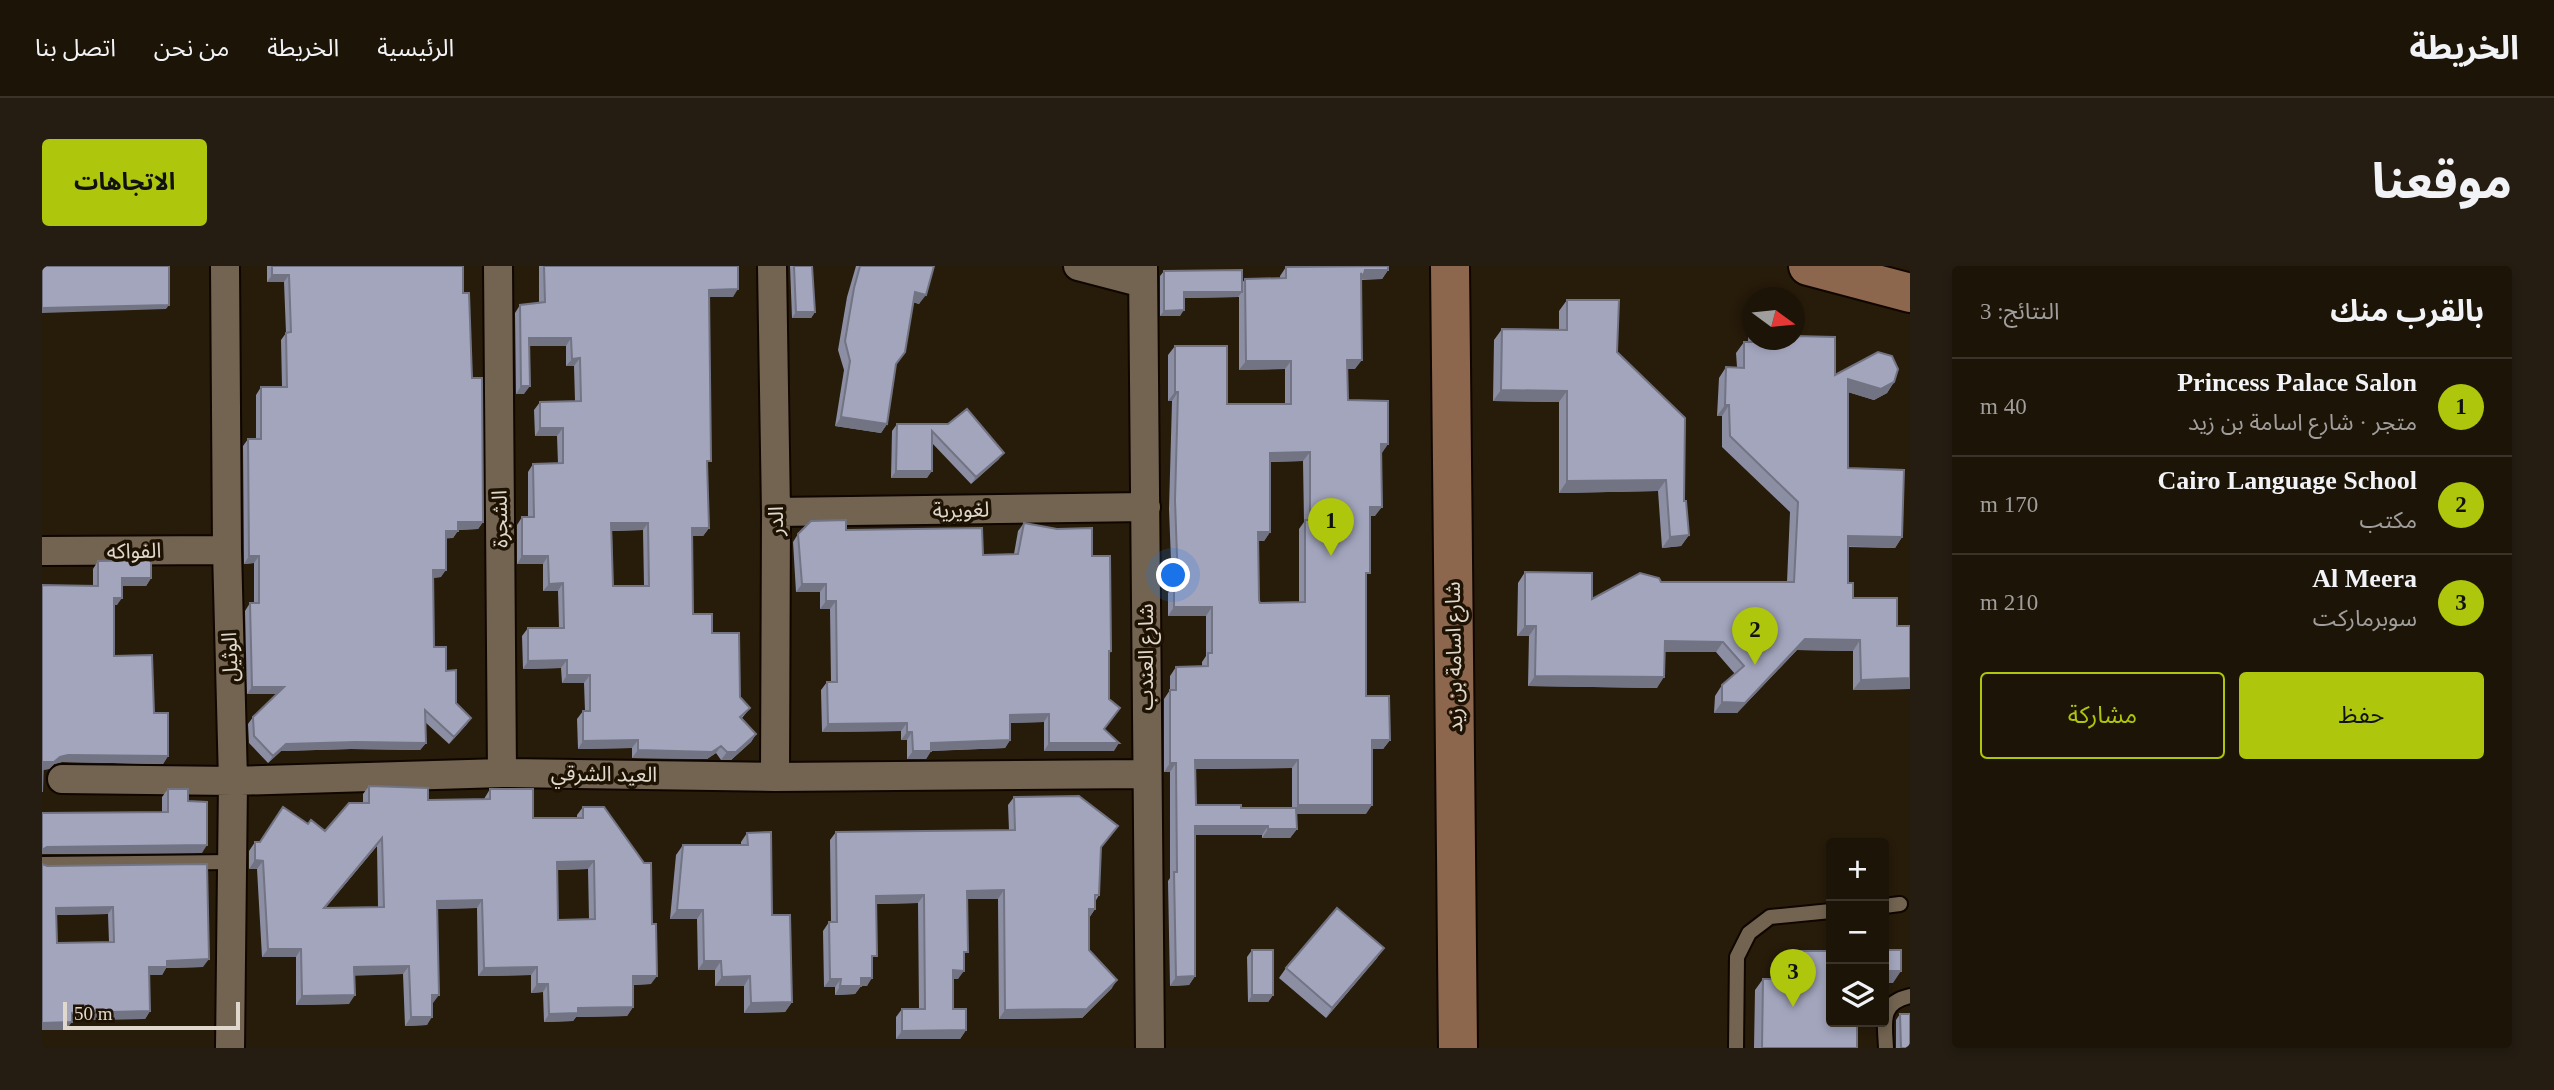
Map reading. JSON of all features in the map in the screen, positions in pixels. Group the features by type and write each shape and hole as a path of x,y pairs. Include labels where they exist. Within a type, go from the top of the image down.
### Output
{"street":[{"name":"الوثيل","path":"225,266 227,550 233,781 230,1048"},
{"name":"الشجرة","path":"498,266 502,773"},
{"name":"الدر","path":"772,266 776,512 775,777"},
{"path":"1078,266 1143,274"},
{"name":"شارع اسامة بن زيد","path":"1424,266 1431,1048"},
{"name":"شارع اسامة بن زيد","path":"1450,266 1458,1048"},
{"path":"1808,266 1910,293"},
{"name":"شارع العندب","path":"1143,274 1150,1048"},
{"name":"لغويرية","path":"776,512 1146,507"},
{"name":"الفواكه","path":"42,551 227,550"},
{"name":"العيد الشرقي","path":"62,779 233,781 502,773 775,777 1147,774"}],"lane":[{"path":"42,864 232,862"},
{"path":"1889,905 1900,904"},
{"path":"1736,1048 1737,957 1749,933 1770,917 1826,911"},
{"path":"1889,1001 1910,996"},
{"path":"1885,1027 1886,1048"}],"building":[{"path":"42,266 169,266 169,305 42,308"},
{"path":"272,266 463,266 463,293 469,293 472,378 482,378 483,522 458,522 458,531 446,531 446,570 433,570 434,647 446,647 446,671 456,670 456,703 471,718 454,737 425,710 426,743 286,744 273,756 254,736 253,717 284,687 252,687 250,603 259,603 259,556 249,556 248,439 261,439 261,387 287,387 286,333 291,332 289,275 272,275"},
{"path":"544,266 738,266 738,289 709,290 709,528 692,528 693,614 712,614 712,633 739,633 740,697 750,708 740,717 756,734 736,752 727,752 721,746 712,752 638,750 638,740 583,741 583,711 590,711 590,675 567,675 567,660 528,661 528,628 564,628 563,583 549,584 548,556 522,556 522,517 534,517 533,464 563,463 563,428 540,428 540,402 581,401 580,358 572,359 571,338 529,338 530,386 521,386 520,305 545,302","holes":["611,523 648,523 649,586 613,586"]},
{"path":"794,266 812,266 815,312 796,312"},
{"path":"860,266 934,266 926,295 915,292 905,352 896,364 887,424 841,417 850,361 845,341"},
{"path":"1388,266 1388,270 1365,270 1363,277 1361,273 1362,360 1347,360 1348,400 1388,401 1388,444 1381,444 1382,507 1370,507 1370,573 1366,573 1366,696 1389,696 1390,740 1372,740 1372,805 1298,805 1298,760 1195,760 1196,805 1296,808 1297,829 1268,829 1268,826 1195,826 1195,976 1176,977 1176,763 1170,763 1170,690 1176,690 1176,667 1208,666 1208,653 1212,653 1212,607 1174,607 1174,584 1178,584 1175,500 1178,392 1175,392 1175,346 1227,346 1227,404 1291,404 1291,361 1246,361 1245,279 1286,278 1286,267","holes":["1310,452 1310,520 1305,520 1305,602 1260,603 1258,532 1270,532 1270,453"]},
{"path":"1242,270 1242,292 1184,292 1184,310 1164,311 1164,271"},
{"path":"1567,300 1619,300 1617,352 1685,418 1684,501 1689,535 1670,537 1666,480 1567,481 1567,391 1501,390 1502,329 1567,330"},
{"path":"1805,336 1835,337 1835,375 1878,352 1892,356 1898,369 1894,382 1881,389 1848,379 1848,468 1904,470 1902,537 1848,536 1848,583 1853,583 1853,598 1897,598 1897,626 1910,626 1910,678 1861,680 1860,640 1805,639 1745,703 1722,702 1722,685 1744,666 1723,642 1665,641 1664,677 1535,676 1536,626 1525,626 1525,572 1592,573 1592,599 1640,573 1659,578 1661,582 1794,582 1798,502 1730,436 1729,405 1725,405 1726,367 1744,368 1744,350 1805,350"},
{"path":"967,409 1004,453 976,477 932,431 932,471 896,471 897,424 948,424"},
{"path":"846,520 846,530 982,528 983,555 1018,554 1024,523 1057,529 1092,528 1092,556 1110,556 1109,699 1120,708 1104,729 1119,743 1049,743 1049,714 1010,715 1010,740 931,743 931,751 913,751 912,732 907,732 907,723 828,724 827,682 837,682 836,601 826,601 826,584 802,584 798,534 811,521"},
{"path":"151,560 151,578 122,578 122,598 114,598 114,656 152,655 154,713 168,713 168,756 60,757 54,762 43,762 42,792 42,585 98,586 98,561"},
{"path":"369,786 428,788 428,800 490,799 490,789 533,789 533,818 583,818 583,807 604,807 644,863 651,863 652,924 656,924 657,976 633,976 633,1007 578,1008 578,1013 549,1014 548,984 537,984 537,967 484,968 482,900 437,901 439,995 432,995 432,1017 411,1017 409,966 354,967 355,995 302,996 301,949 268,949 263,861 255,860 255,842 260,842 283,807 308,824 311,820 325,831 349,803 369,803","holes":["382,838 384,907 324,908","594,861 595,919 558,920 557,862"]},
{"path":"168,789 188,789 188,801 207,802 207,845 47,847 42,850 42,813 168,812"},
{"path":"1079,796 1118,826 1101,847 1099,895 1095,895 1095,909 1089,909 1089,950 1117,980 1087,1009 1005,1010 1004,890 967,891 968,952 964,952 964,971 953,970 953,1009 966,1009 966,1030 902,1031 902,1009 925,1009 924,895 876,896 877,956 872,956 872,978 861,978 861,986 840,986 841,979 830,979 829,922 837,922 836,832 1015,830 1014,797"},
{"path":"771,832 772,915 790,915 792,1002 751,1003 750,976 722,977 721,961 704,961 703,910 677,910 683,845 748,845 747,833"},
{"path":"42,864 207,864 209,959 167,961 167,967 149,967 150,1011 72,1013 72,1022 42,1023","holes":["113,907 114,942 57,943 56,908"]},
{"path":"1337,908 1384,948 1332,1008 1286,968"},
{"path":"1252,950 1273,950 1273,995 1252,995"},
{"path":"1889,950 1901,950 1901,971 1889,971"},
{"path":"1791,951 1826,951 1826,1027 1857,1027 1857,1048 1762,1048 1763,979 1791,979"},
{"path":"1900,1014 1910,1014 1910,1048 1901,1048"}],"place":[{"name":"Princess Palace Salon","path":"1331,556"},
{"name":"Cairo Language School","path":"1755,665"},
{"name":"Al Meera","path":"1793,1007"}]}
